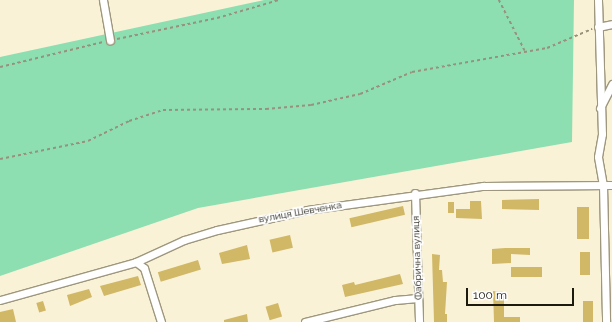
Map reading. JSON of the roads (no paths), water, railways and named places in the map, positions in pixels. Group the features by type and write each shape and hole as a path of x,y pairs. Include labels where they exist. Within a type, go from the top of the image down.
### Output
{"street":[{"path":"103,0 110,40"},
{"path":"598,0 600,108 602,134 598,157 603,185 606,322"},
{"path":"598,26 612,24"},
{"path":"600,108 612,84"},
{"name":"вулиця Шевченка","path":"0,300 136,262 184,240 252,221 415,194 483,186 612,184"},
{"name":"Фабрична вулиця","path":"415,194 419,322"},
{"path":"136,262 144,268 161,322"},
{"path":"305,322 395,300 418,298"}]}
